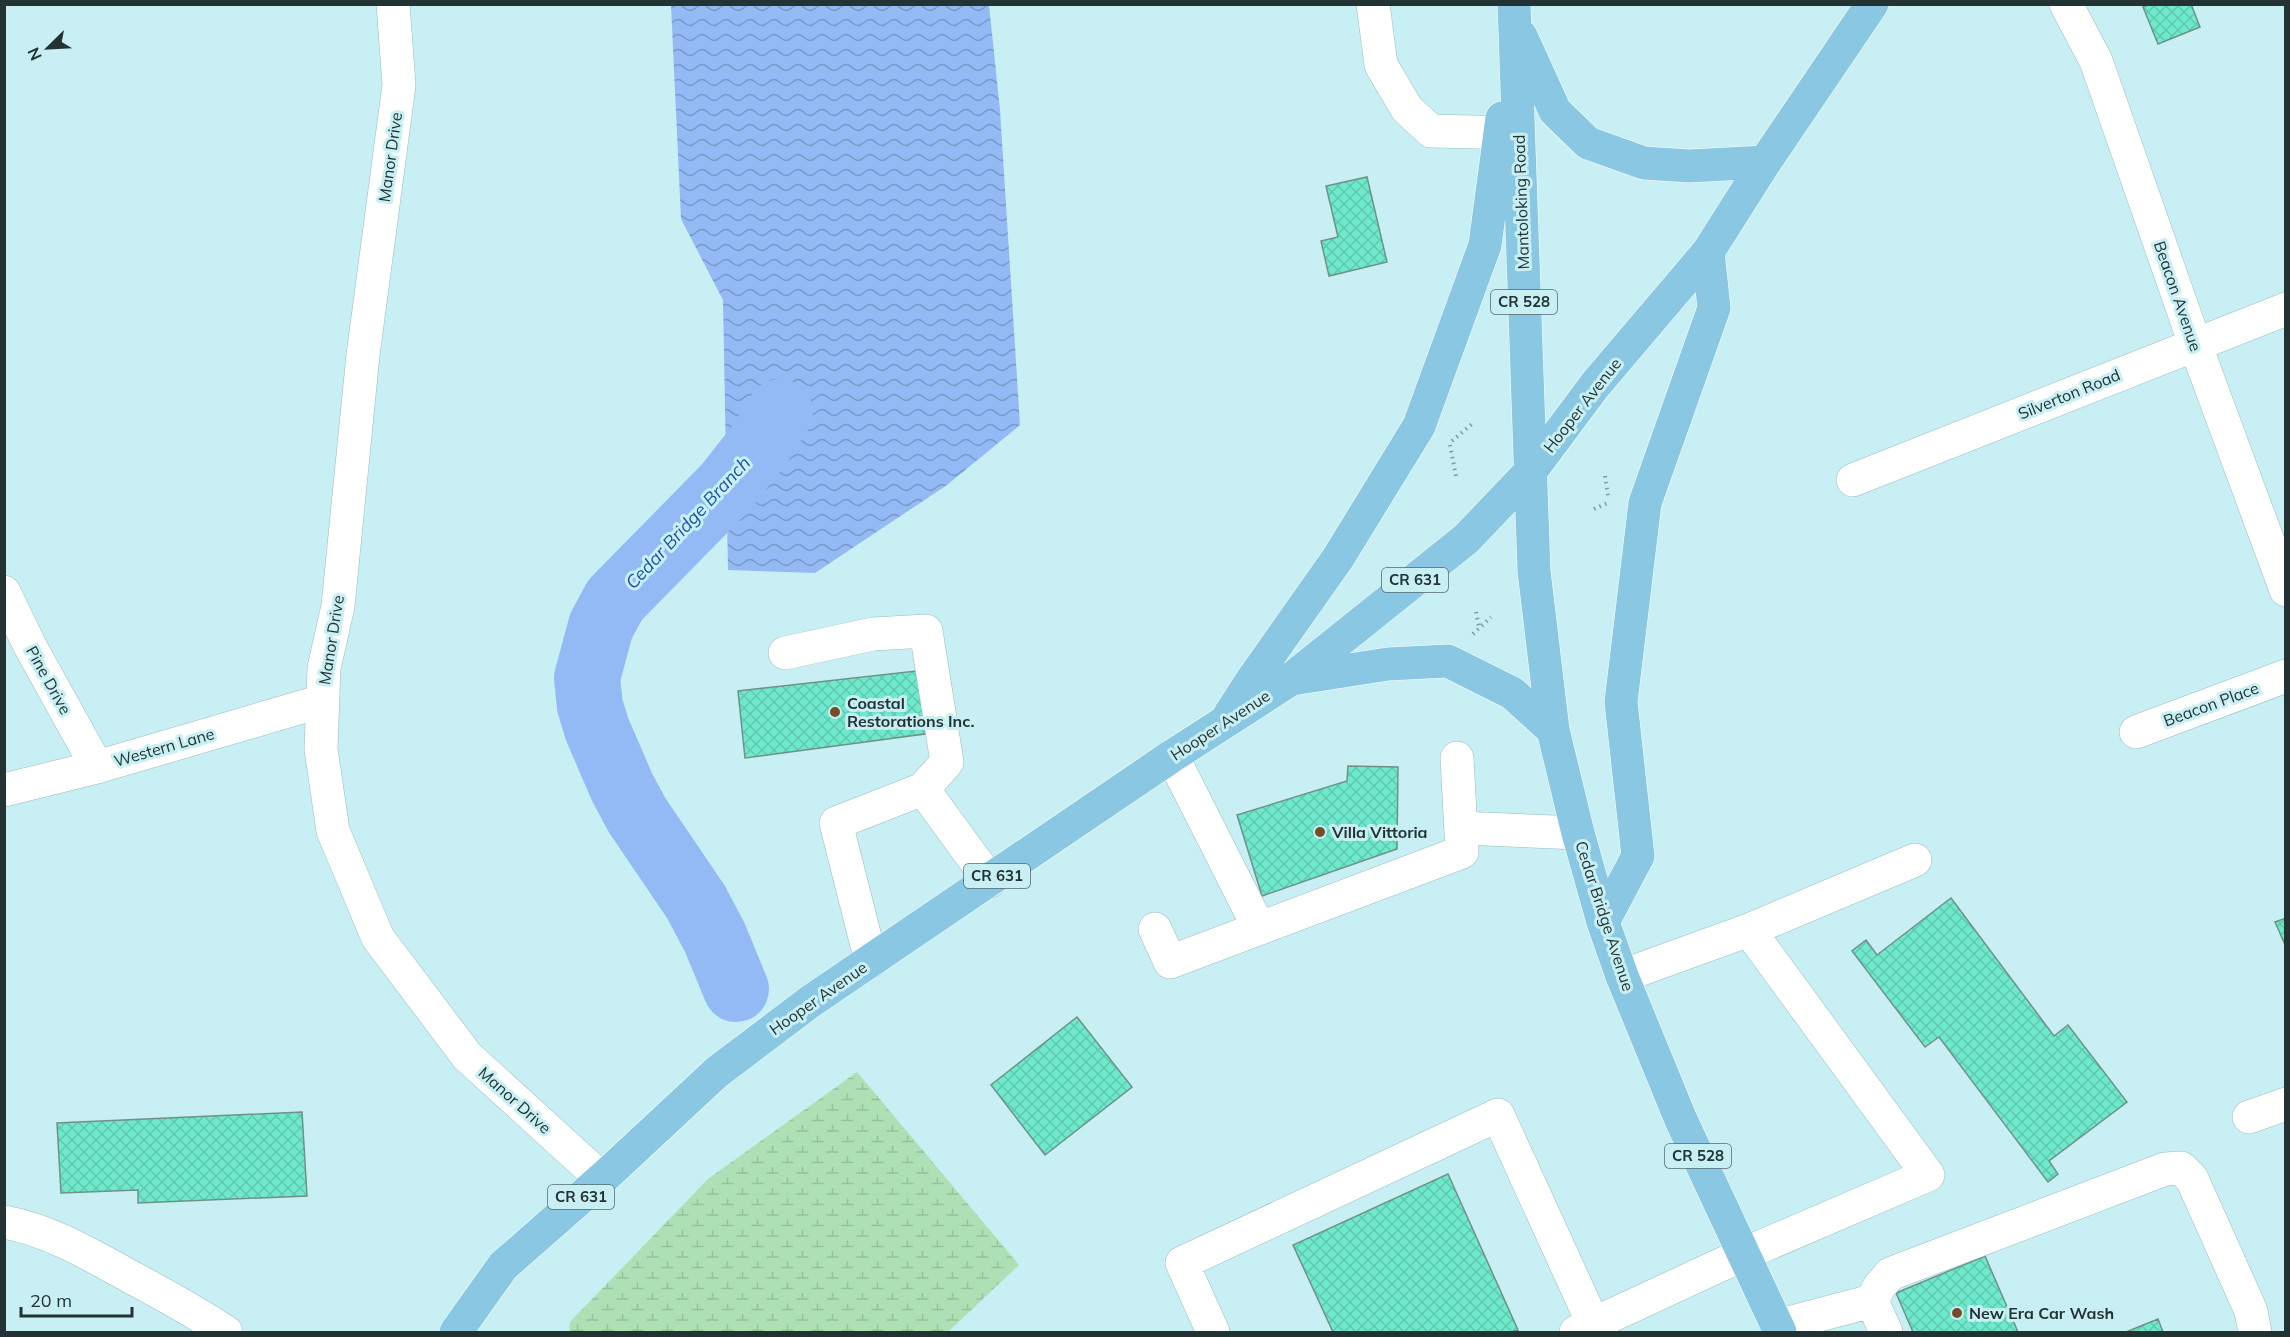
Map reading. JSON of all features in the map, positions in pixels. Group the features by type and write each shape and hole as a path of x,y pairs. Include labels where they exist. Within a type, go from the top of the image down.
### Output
{"main road":[{"name":"Hooper Avenue","path":"456,1332 503,1266 602,1179 717,1072 770,1031 871,961 1172,756 1290,680 1466,539 1531,471 1595,385 1708,252 1765,162 1872,4"},
{"name":"Mantoloking Road","path":"1514,14 1509,133 1531,471"},
{"path":"1514,14 1555,111 1588,143 1644,163 1689,166 1765,162"},
{"path":"1225,722 1338,558 1419,426 1485,245 1509,133"},
{"path":"1603,922 1638,856 1621,702 1622,690 1645,503 1714,308 1708,252"},
{"name":"Cedar Bridge Avenue","path":"1531,471 1534,571 1553,730 1603,922 1622,976 1681,1120 1779,1329"},
{"path":"1290,680 1388,664 1448,661 1512,693 1553,730"}],"street":[{"name":"Manor Drive","path":"393,4 399,85 363,355 338,606 324,668 321,749 333,831 378,938 467,1056 602,1179"},
{"path":"1373,4 1381,65 1407,109 1431,132 1509,133"},
{"name":"Beacon Avenue","path":"2066,4 2097,61 2195,344 2286,590"},
{"name":"Silverton Road","path":"1853,480 2286,309"},
{"name":"Pine Drive","path":"4,592 30,646 97,767"},
{"path":"785,653 873,634 926,631 947,762 923,789 836,823 871,961"},
{"name":"Beacon Place","path":"2136,732 2286,676"},
{"name":"Western Lane","path":"4,790 97,767 322,701"},
{"path":"1172,756 1259,928"},
{"path":"1155,929 1170,962 1462,852 1457,758"},
{"path":"923,789 990,881"},
{"path":"1461,828 1578,833"},
{"path":"1622,976 1749,930 1915,860"},
{"path":"1213,1332 1182,1263 1498,1115 1589,1330 1744,1254 1928,1175 1749,930"},
{"path":"2249,1117 2286,1104"},
{"path":"1779,1329 1872,1301 1879,1287 1890,1274 2165,1169 2181,1168 2192,1179 2251,1311 2255,1332"},
{"path":"4,1222 24,1226 91,1254 226,1332"},
{"path":"1872,1301 1886,1332"}],"path":[{"path":"1449,444 1472,424"},
{"path":"1605,476 1609,503"},
{"path":"1476,612 1479,628"},
{"path":"1466,641 1491,617"}],"green space":[{"path":"857,1072 1019,1265 948,1332 569,1332 570,1322 708,1179"}],"water":[{"path":"671,5 989,5 1000,110 1020,425 947,485 815,573 728,570 723,300 681,219"}],"building":[{"path":"2150,4 2191,4 2200,27 2158,44 2143,7"},
{"path":"1367,177 1387,262 1329,276 1321,241 1338,237 1326,186"},
{"name":"Coastal Restorations Inc.","path":"925,670 932,733 745,758 738,691"},
{"name":"Villa Vittoria","path":"1348,766 1398,767 1397,849 1262,896 1237,815 1347,781"},
{"path":"1951,898 2054,1036 2068,1025 2127,1102 2049,1161 2058,1174 2048,1182 1939,1037 1925,1047 1852,951 1866,940 1877,955"},
{"path":"2286,918 2286,947 2275,922"},
{"path":"1077,1017 1132,1087 1045,1155 991,1085"},
{"path":"302,1112 307,1196 138,1203 138,1190 61,1193 57,1123"},
{"path":"1448,1174 1518,1330 1512,1332 1333,1332 1293,1245"},
{"name":"New Era Car Wash","path":"1985,1256 2018,1332 1913,1332 1896,1293"},
{"name":"New Era Car Wash","path":"2158,1319 2163,1332 2126,1332"}],"waterway":[{"name":"Cedar Bridge Branch","path":"736,989 715,938 696,902 637,815 622,787 597,729 590,706 587,678 601,626 615,600 727,486 760,444 780,412"}],"place":[{"name":"Coastal Restorations Inc.","path":"835,712"},
{"name":"Villa Vittoria","path":"1320,832"},
{"name":"New Era Car Wash","path":"1957,1313"}]}
